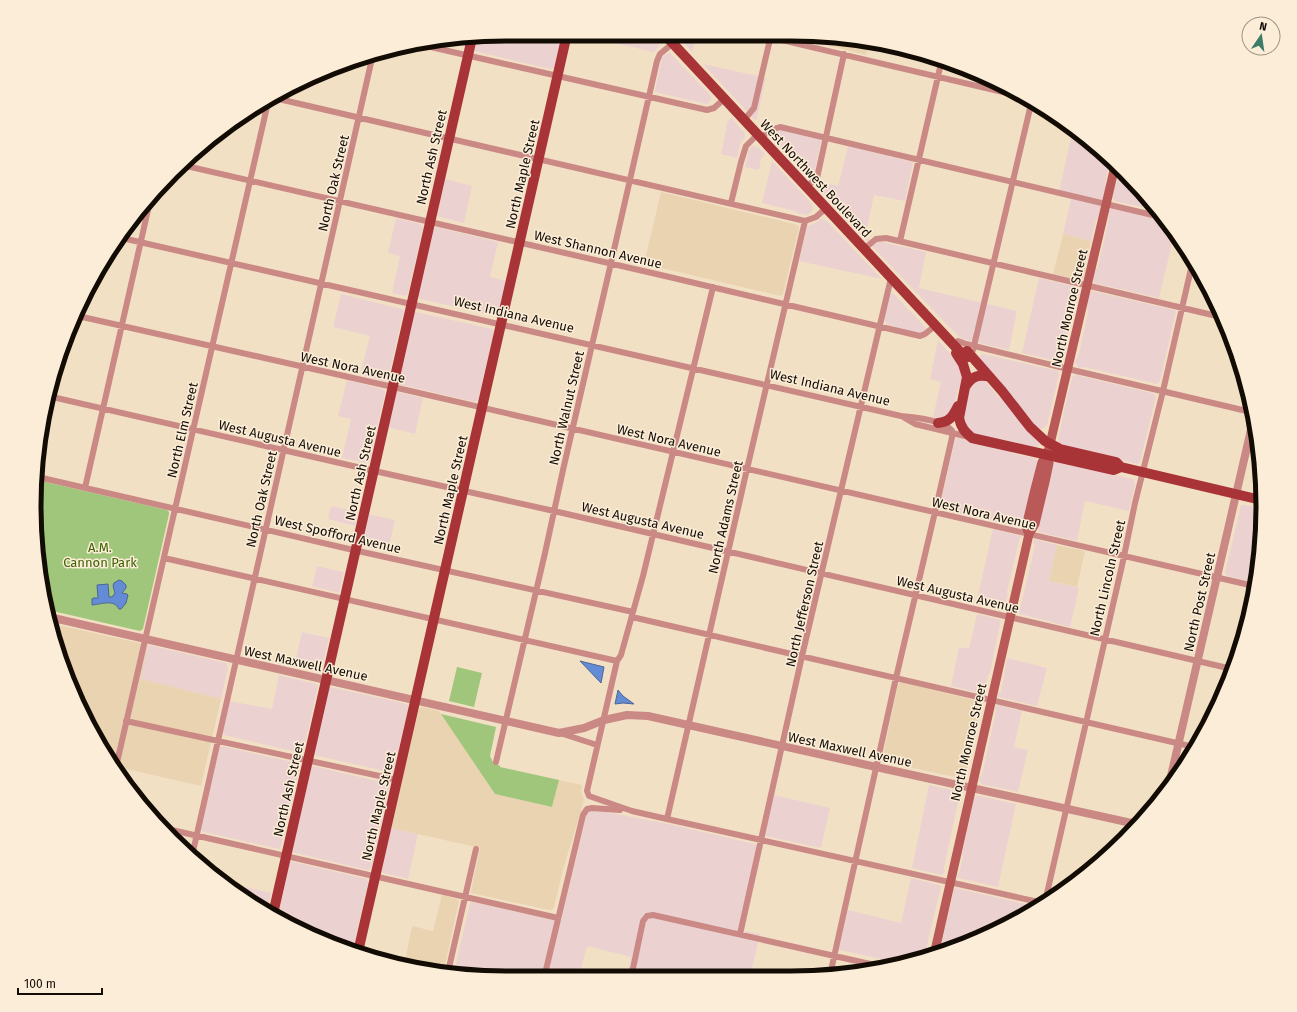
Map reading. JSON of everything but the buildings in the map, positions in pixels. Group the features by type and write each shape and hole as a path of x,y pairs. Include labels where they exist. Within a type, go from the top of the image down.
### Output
{"main road":[{"name":"North Maple Street","path":"359,947 566,41"},
{"name":"North Ash Street","path":"274,910 471,42"},
{"name":"West Northwest Boulevard","path":"673,43 952,344 965,368 967,377 959,418 964,431 972,438"},
{"name":"North Monroe Street","path":"936,947 1029,534 1026,527 1042,462 1047,455 1050,444 1114,171"},
{"path":"952,344 964,356 968,357 973,351 987,374 1030,427 1050,444"},
{"path":"938,423 951,419 970,380 975,376 983,376 987,374"},
{"name":"West Indiana Avenue","path":"972,438 1114,470 1121,467"},
{"name":"West Indiana Avenue","path":"1050,444 1060,449 1116,462 1121,467 1256,499"}],"street":[{"path":"744,120 754,108 770,41"},
{"path":"791,41 1002,92"},
{"name":"North Walnut Street","path":"496,762 537,590 658,56 673,43"},
{"path":"432,47 707,110 714,108 724,99"},
{"path":"806,187 817,178 844,54"},
{"name":"North Oak Street","path":"193,850 372,61"},
{"path":"900,241 940,66"},
{"path":"279,100 806,221 816,217 826,208"},
{"name":"North Elm Street","path":"117,761 267,107"},
{"path":"1030,107 973,351 1068,369 1246,411"},
{"path":"732,203 746,146 759,136 780,126 1154,215"},
{"name":"West Shannon Avenue","path":"188,166 611,263 920,336 936,325"},
{"path":"85,488 123,326 148,209"},
{"name":"North Adams Street","path":"667,819 747,469 806,221"},
{"path":"864,249 876,239 886,238 1216,317"},
{"name":"West Indiana Avenue","path":"126,239 767,386 901,416 916,417 938,423 951,429 953,433"},
{"name":"North Lincoln Street","path":"1046,895 1124,556 1132,514 1190,268"},
{"name":"North Jefferson Street","path":"740,934 802,656 891,278"},
{"path":"713,287 653,534 620,657 617,661 587,791 589,796 632,811 854,862 1036,901"},
{"name":"West Nora Avenue","path":"81,317 393,387 1249,585"},
{"name":"West Augusta Avenue","path":"54,397 554,511 1227,668"},
{"name":"West Indiana Avenue","path":"901,416 915,424 972,438"},
{"path":"831,969 854,862 953,433"},
{"name":"North Post Street","path":"1171,773 1250,434"},
{"name":"West Spofford Avenue","path":"42,478 537,590 709,634 1085,723 1189,746"},
{"path":"164,558 617,661"},
{"name":"West Maxwell Avenue","path":"55,619 506,720 558,733 597,745"},
{"name":"West Maxwell Avenue","path":"558,733 584,728 604,720 627,715 648,716 876,768 1131,823"},
{"path":"126,721 398,780"},
{"path":"546,971 586,809 592,808 632,811"},
{"path":"173,830 558,918"},
{"path":"449,967 476,849"},
{"path":"632,971 643,921 647,916 652,915 870,964"}],"shaded area":[{"path":"560,41 554,68 550,69 474,50 476,42"},
{"path":"607,41 659,41 658,48 653,52"},
{"path":"682,41 695,41 692,52"},
{"path":"815,42 852,45 868,48 866,55"},
{"path":"670,53 710,95 711,98 709,103 706,104 655,92 662,58 666,54"},
{"path":"703,64 766,78 756,121"},
{"path":"731,117 745,134 745,137 740,144 737,158 721,154 727,122"},
{"path":"780,130 821,140 813,180 838,186 848,146 913,162 905,201 874,195 865,238 926,252 919,288 1017,311 1009,350 959,337 864,238 774,140 776,132"},
{"path":"1071,138 1077,140 1109,166 1105,183 1106,188 1091,241 1063,234 1071,199 1058,196"},
{"path":"753,146 758,147 765,154 761,159 759,170 745,167 749,149"},
{"path":"772,161 812,204 813,208 811,213 806,215 762,203"},
{"path":"1119,176 1143,202 1142,207 1115,201 1112,198"},
{"path":"445,179 472,186 464,223 437,216"},
{"path":"661,192 798,225 799,228 783,294 781,296 644,264"},
{"path":"1112,208 1156,218 1173,241 1159,298 1094,283 1094,273 1098,266 1108,223 1109,211"},
{"path":"396,218 420,224 423,228 408,294 406,296 392,293 400,256 388,253"},
{"path":"822,219 827,221 882,279 799,261 807,227"},
{"path":"436,227 498,242 490,277 506,281 497,316 420,299 418,297 434,228"},
{"path":"1063,234 1091,241 1085,266 1086,270 1082,279 1079,280 1053,274"},
{"path":"1039,278 1077,287 1081,292 1077,300 1064,347 1065,354 1063,360 1058,363 1053,360 1022,353"},
{"path":"1092,291 1176,311 1160,381 1157,384 1084,367 1079,368 1076,365 1075,362 1079,354 1088,312 1087,307 1089,294"},
{"path":"341,294 404,310 387,381 360,375 370,336 333,327"},
{"path":"889,294 894,294 927,329 922,333 917,333 887,324 884,319"},
{"path":"416,312 492,329 494,331 478,401 475,402 398,384 414,313"},
{"path":"938,340 956,360 961,368 963,382 958,390 953,410 945,420 933,417 941,382 930,379"},
{"path":"983,354 1058,371 1059,375 1047,425 1045,427 1041,429 1036,428 979,359 980,355"},
{"path":"1077,374 1152,393 1156,396 1140,462 1137,464 1059,444 1058,442 1063,415 1072,378"},
{"path":"982,378 999,397 1005,401 1040,442 1039,445 1036,447 975,435 963,422 969,385"},
{"path":"347,380 383,389 385,392 370,461 367,463 342,458 351,419 338,416"},
{"path":"398,392 423,398 415,434 388,427 396,393"},
{"path":"958,438 1004,448 1015,454 1034,458 1037,461 1038,463 1023,526 1018,527 939,509 955,441"},
{"path":"1059,461 1133,479 1135,484 1129,511 1085,501 1077,541 1039,532 1037,528 1053,463"},
{"path":"1241,505 1256,507 1255,536 1250,582 1228,576 1225,573"},
{"path":"331,506 358,512 355,526 328,519"},
{"path":"368,514 395,520 388,552 361,546"},
{"path":"993,529 1021,536 1007,592 1008,595 1003,610 976,604"},
{"path":"1034,539 1057,545 1049,581 1079,588 1070,627 1017,613 1020,609 1035,545 1033,543"},
{"path":"1057,545 1085,551 1077,587 1049,581"},
{"path":"317,566 344,572 339,593 312,586"},
{"path":"977,614 1001,620 990,673 988,675 983,694 951,686 959,647 969,649"},
{"path":"57,625 148,645 141,679 221,699 201,786 122,768 103,738 76,684"},
{"path":"302,632 329,638 321,670 318,671 294,666"},
{"path":"148,645 226,663 228,668 221,699 140,679"},
{"path":"1007,658 1047,668 1037,706 998,697 998,693 1001,692"},
{"path":"279,675 316,684 318,686 303,752 301,753 224,735 223,732 229,701 272,709"},
{"path":"901,682 982,702 965,779 884,762 882,759 898,685"},
{"path":"330,687 408,705 393,773 314,755 328,689"},
{"path":"997,705 1022,711 1014,747 1028,750 1018,792 982,784 979,781 979,777 982,775 996,711 995,706"},
{"path":"421,707 439,711 495,794 552,807 559,780 582,785 581,792 584,798 581,811 552,910 471,893 480,848 391,828 418,710"},
{"path":"221,746 297,763 300,765 280,849 204,832 201,830 219,749"},
{"path":"313,766 390,784 371,869 367,870 292,852 311,767"},
{"path":"929,785 960,792 962,795 959,798 944,868 945,872 941,875 912,868"},
{"path":"774,795 830,808 821,848 765,836"},
{"path":"976,796 1016,804 998,887 957,877 963,857 962,854 974,799"},
{"path":"591,809 673,825 763,846 744,931 760,934 751,971 628,971 631,957 587,946 581,971 506,971 455,968 470,903 472,902 561,922 587,812"},
{"path":"391,828 418,834 408,879 384,873 382,871"},
{"path":"289,861 367,879 368,883 354,945 328,936 278,912"},
{"path":"911,878 939,885 941,887 926,950 889,960 839,950 848,910 901,923"},
{"path":"237,885 271,893 268,906"},
{"path":"954,889 1030,905 969,936 941,946"},
{"path":"442,895 457,899 459,901 445,965 443,967 405,960 412,926 433,931"}],"green space":[{"name":"A.M. Cannon Park","path":"42,481 167,510 169,512 143,629 140,631 53,611 45,567 42,536"},
{"path":"457,667 482,673 474,707 449,701"},
{"path":"441,714 496,727 490,756 493,762 500,767 559,780 552,807 495,794"}],"water":[{"path":"119,580 126,585 126,588 122,593 128,595 126,603 121,609 111,603 92,605 92,599 98,598 97,585 108,584 109,597 112,597 115,593 113,586 114,583"},
{"path":"580,661 604,667 601,683"},
{"path":"618,690 623,696 634,704 615,704"}]}
